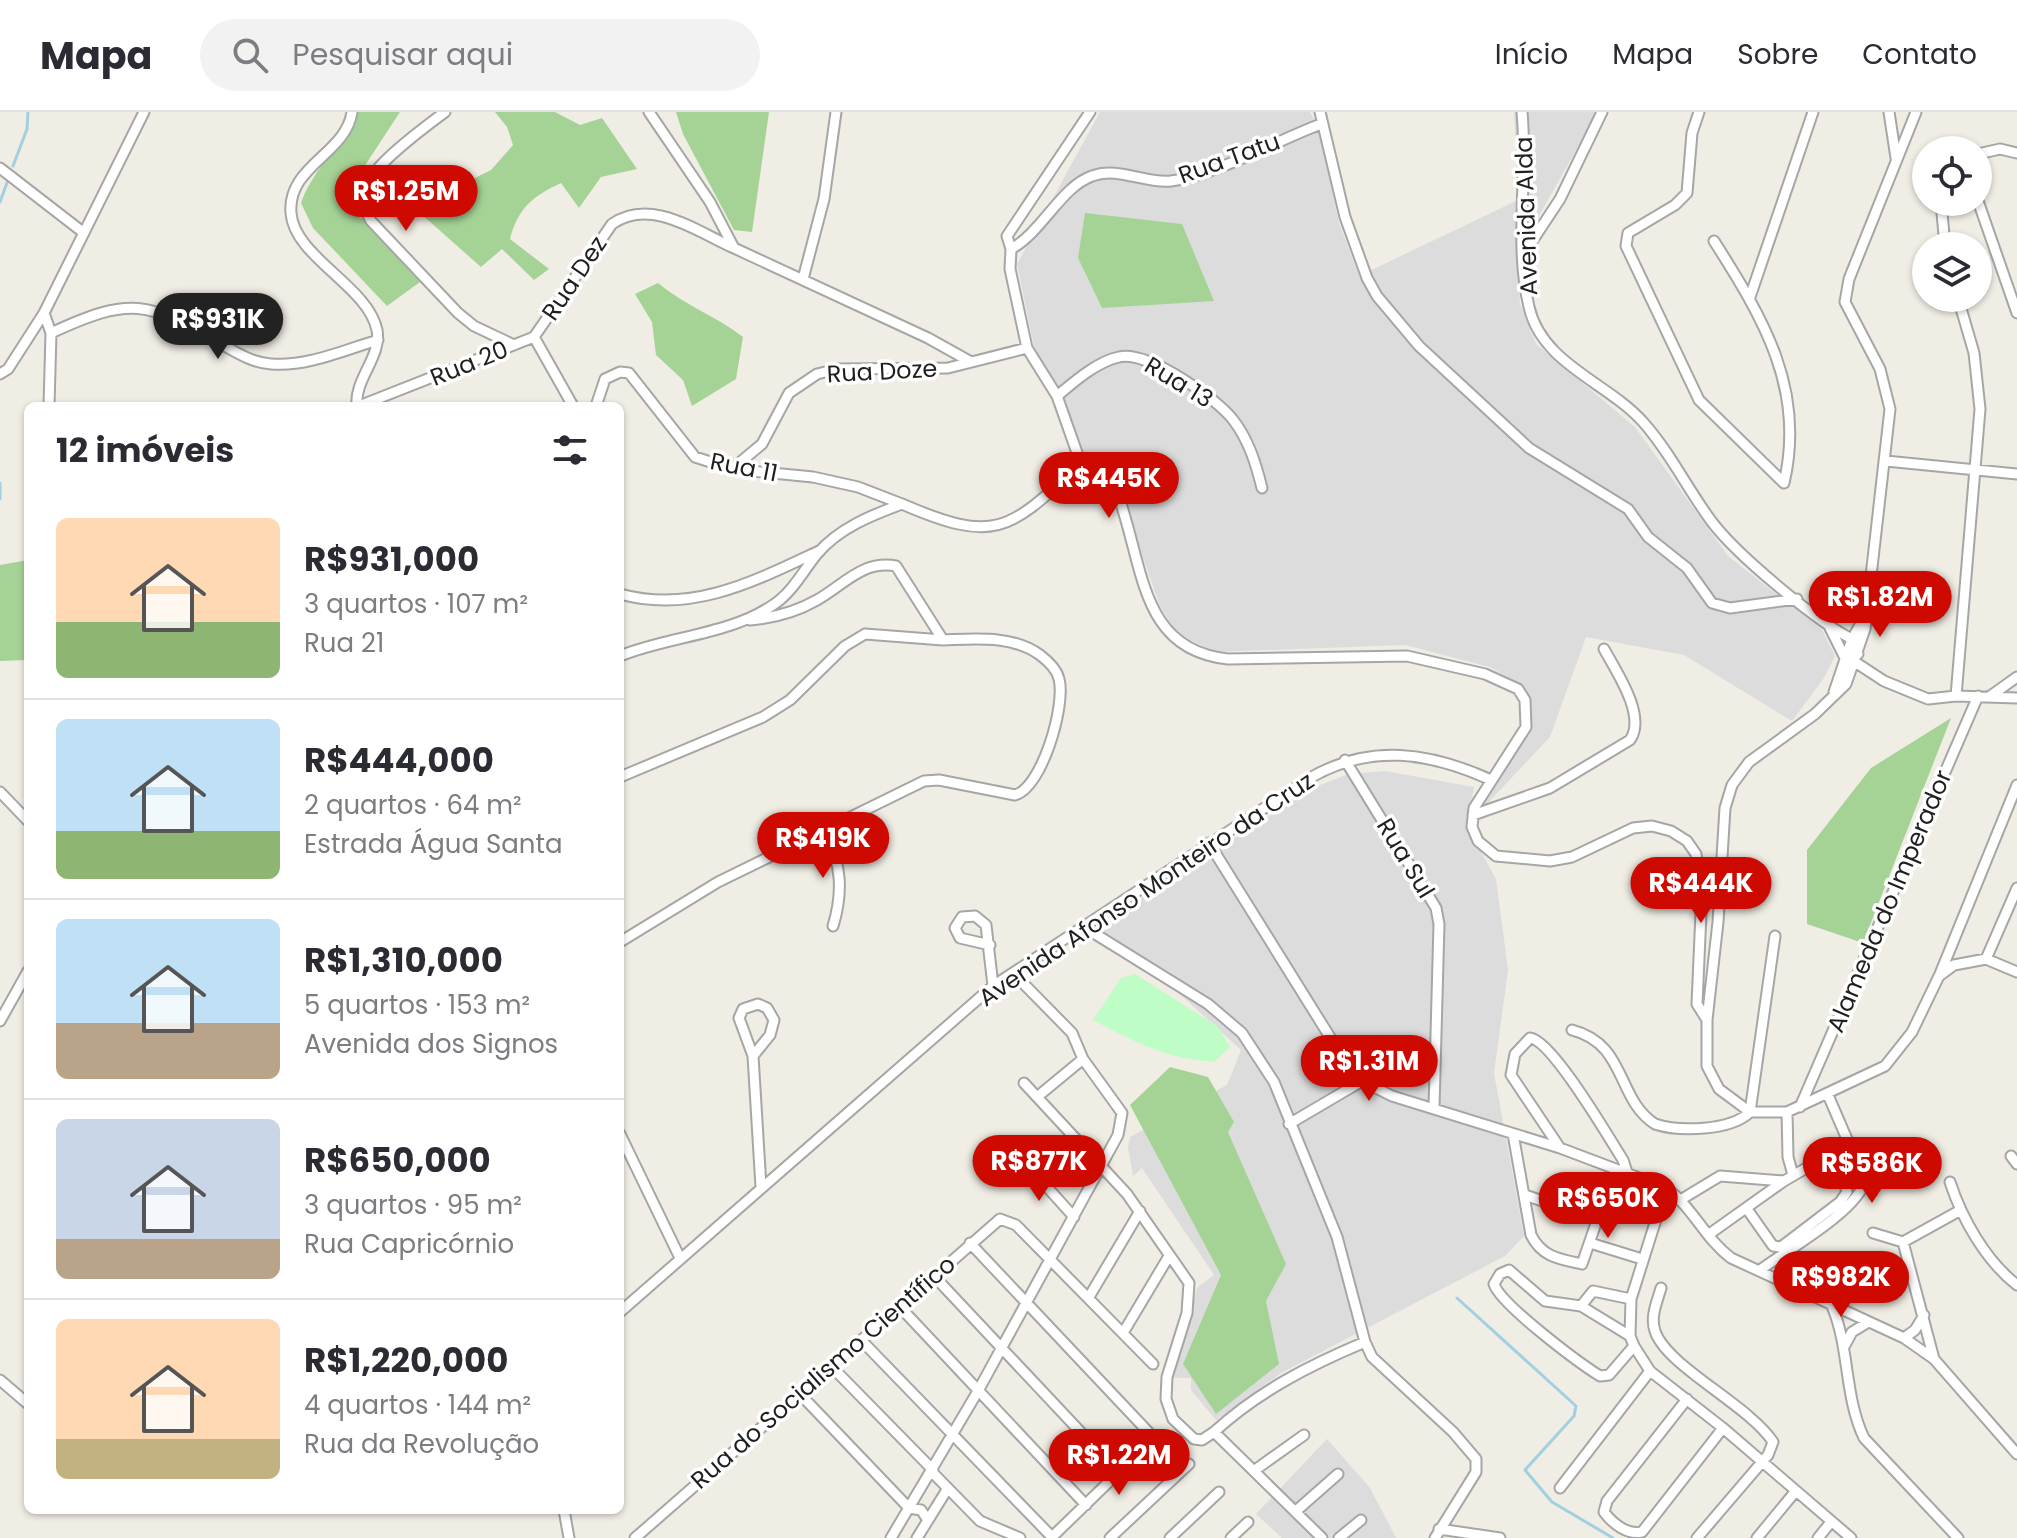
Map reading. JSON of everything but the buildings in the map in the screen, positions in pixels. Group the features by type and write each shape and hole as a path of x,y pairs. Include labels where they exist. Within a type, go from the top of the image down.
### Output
{"street":[{"path":"0,374 8,369 44,313 144,112"},
{"path":"352,112 342,136 301,177 291,212 301,235 363,304 377,328 378,340 358,387 358,402"},
{"path":"649,112 710,202 734,248"},
{"path":"803,279 824,199 836,112"},
{"path":"1090,112 1007,236 1011,249 1010,269 1027,348 1057,396 1081,464 1099,470 1113,484 1150,601 1171,638 1205,657 1228,659 1407,656 1485,674 1518,689 1525,700 1526,727 1491,780 1473,815 1472,827 1478,841 1487,850 1504,857 1560,860 1633,828 1652,826 1671,831 1687,841 1696,854 1702,890 1697,1004 1707,1020"},
{"path":"1320,112 1345,217 1367,278 1397,322 1432,359 1529,448 1628,509 1648,537 1687,568 1712,603 1730,608 1797,599"},
{"name":"Avenida Alda","path":"1522,112 1523,255 1529,307 1547,343 1642,421 1713,523 1731,543 1830,628 1853,658"},
{"path":"1523,255 1560,199 1602,112"},
{"path":"1699,112 1692,133 1687,193 1675,205 1628,233 1626,246 1699,400 1784,483 1789,459 1788,394 1783,371 1750,297 1714,241"},
{"path":"1750,297 1813,112"},
{"path":"1889,112 1896,158"},
{"path":"1916,112 1849,279 1845,302 1888,392 1886,461 1864,618 1846,684 1815,714 1749,762 1732,785 1725,808 1718,922 1707,1020 1707,1066 1719,1089 1750,1112 1787,1112 1876,1072 1894,1057 1912,1032 1939,976 2017,785"},
{"path":"439,114 366,182 362,195 364,209 371,221 458,313 474,326 514,345"},
{"name":"Rua Tatu","path":"1011,249 1030,237 1078,183 1089,176 1116,173 1172,181 1321,124"},
{"path":"1992,151 2000,149 2017,153"},
{"path":"2,169 84,233"},
{"name":"Rua Dez","path":"571,402 534,337 599,239 624,215 655,213 803,279 971,362"},
{"path":"1983,216 2017,313"},
{"path":"51,333 98,313 121,307 144,307 171,314 246,358 269,364 305,361 378,340"},
{"path":"1956,696 1980,409 1977,377 1961,312"},
{"path":"44,313 51,333 49,402"},
{"name":"Rua 20","path":"368,402 534,337"},
{"name":"Rua Doze","path":"732,469 762,444 789,393 817,374 837,369 948,368 1027,348"},
{"name":"Rua 13","path":"1057,396 1078,379 1119,357 1153,362 1222,408 1233,420 1254,459 1262,488"},
{"name":"Rua 11","path":"597,402 605,379 620,372 629,373 695,457 732,469 813,477 858,487 949,524 993,528 1014,521 1033,508 1081,464"},
{"path":"1886,461 2017,474"},
{"path":"624,595 661,601 698,599 734,590 820,551 857,522 902,504"},
{"path":"746,620 783,598 820,551"},
{"path":"624,654 653,643 746,620 770,618 802,608 856,573 884,564 896,566 904,575 943,640"},
{"path":"1853,658 1852,639 1864,618"},
{"name":"Avenida Alda","path":"1830,628 1852,639"},
{"path":"624,775 763,717 790,700 845,646 865,634 943,640 988,639 1013,644 1032,650 1053,667 1059,679 1057,713 1036,780 1024,793 1015,795 932,779 718,882 624,940"},
{"path":"1473,815 1550,788 1630,740 1635,733 1635,717 1604,649"},
{"path":"1853,658 1907,693 1928,699 1956,696 2017,698"},
{"path":"1989,697 2017,677"},
{"name":"Alameda do Imperador","path":"1800,1107 1978,696"},
{"name":"Avenida Afonso Monteiro da Cruz","path":"624,1308 993,986 1209,843 1345,760 1368,755 1411,756 1449,764 1491,780"},
{"name":"Rua Sul","path":"1345,760 1436,908 1439,924 1434,1108"},
{"path":"0,792 24,817"},
{"path":"825,832 839,868 840,906 833,926"},
{"path":"1209,843 1343,1058 1362,1081 1392,1096 1560,1148 1666,1188 1682,1199 1708,1235 1731,1258 1904,1338 1934,1359 2017,1454"},
{"path":"1986,959 2017,888"},
{"path":"1084,927 1208,1004 1242,1033 1274,1082 1348,1266 1365,1342 1383,1369 1453,1432 1476,1459 1476,1472 1437,1533 1500,1538"},
{"path":"1572,1030 1594,1037 1604,1046 1647,1118 1658,1125 1721,1125 1743,1119 1750,1112 1775,936"},
{"path":"990,945 993,986"},
{"path":"1939,976 1969,960 1986,959 1999,961 2017,972"},
{"path":"891,1538 978,1391 1118,1135 1122,1113 1083,1059 1072,1033 1013,973"},
{"path":"0,1021 24,978"},
{"path":"753,1056 774,1028 772,1013 758,1004 743,1009 739,1018 753,1056 761,1187"},
{"path":"1560,1148 1515,1083 1511,1070 1519,1047 1530,1038 1541,1042 1554,1058 1623,1160 1628,1175"},
{"path":"1037,1097 1083,1059"},
{"path":"1289,1124 1362,1081"},
{"path":"1024,1083 1140,1211 1189,1283 1189,1294 1167,1377 1168,1410 1194,1439 1209,1437 1272,1387 1318,1361 1365,1342"},
{"path":"1760,1270 1845,1208 1863,1189 1865,1181 1828,1095"},
{"path":"1787,1112 1789,1178"},
{"path":"1513,1134 1531,1235 1538,1249 1549,1256 1582,1264 1603,1203 1656,1218"},
{"path":"624,1142 680,1258"},
{"path":"1708,1235 1789,1178 1833,1155 1846,1180 1847,1192 1840,1202 1781,1247 1773,1246 1747,1209"},
{"path":"1029,1167 1074,1217"},
{"path":"1682,1199 1720,1176 1789,1178"},
{"path":"1950,1182 1959,1211 2002,1272 2017,1285"},
{"path":"1666,1188 1631,1299 1630,1336 1634,1346 1650,1371 1723,1428 1851,1538"},
{"path":"1525,1195 1597,1220"},
{"path":"1089,1297 1140,1211"},
{"path":"1873,1233 1903,1242 1959,1211"},
{"name":"Rua do Socialismo Científico","path":"635,1538 1000,1219 1016,1225 1050,1261"},
{"path":"1903,1242 1934,1359"},
{"path":"861,1340 1052,1537 1154,1438 970,1243"},
{"path":"1590,1243 1642,1259"},
{"path":"1123,1333 1169,1256"},
{"path":"1050,1261 1153,1364"},
{"path":"1630,1336 1581,1306 1545,1301 1509,1270 1500,1274 1494,1284 1497,1292 1527,1320 1600,1376 1609,1375 1634,1346"},
{"path":"933,1275 1120,1474"},
{"path":"1661,1288 1653,1322 1655,1333 1681,1361 1768,1434 1773,1442 1772,1449 1762,1462 1697,1538"},
{"path":"1581,1306 1593,1291 1631,1299"},
{"path":"899,1306 1086,1505"},
{"path":"1832,1306 1844,1346 1852,1403 1864,1438 1958,1538"},
{"path":"1904,1338 1915,1330 1924,1315"},
{"path":"1844,1346 1852,1332 1867,1323"},
{"path":"830,1365 980,1521 1020,1538"},
{"path":"1560,1488 1650,1371"},
{"path":"0,1380 24,1401"},
{"path":"799,1393 909,1508 921,1510 928,1520"},
{"path":"1687,1399 1607,1501 1604,1512 1613,1522 1632,1533 1642,1532 1723,1428"},
{"path":"1214,1432 1322,1538"},
{"path":"1255,1470 1304,1435"},
{"path":"1110,1538 1189,1464"},
{"path":"1296,1511 1338,1474"},
{"path":"917,1538 948,1488"},
{"path":"1170,1538 1219,1492"},
{"path":"1757,1538 1795,1492"},
{"path":"565,1514 569,1538"},
{"path":"1339,1538 1361,1520"},
{"path":"1231,1538 1248,1522"},
{"path":"1818,1538 1831,1522"}],"shaded area":[{"path":"1100,112 1310,112 1318,127 1339,223 1359,276 1518,200 1514,112 1598,112 1517,254 1520,304 1536,344 1635,427 1728,556 1822,630 1835,656 1824,678 1792,721 1684,655 1586,637 1550,737 1471,821 1530,729 1532,705 1523,687 1490,667 1405,645 1213,652 1176,633 1159,604 1119,487 1107,469 1088,461 1063,400 1034,347 1017,264"},
{"path":"1385,771 1474,787 1467,827 1496,879 1508,970 1494,1073 1524,1236 1505,1256 1281,1373 1216,1420 1191,1390 1191,1378 1171,1378 1197,1288 1214,1275 1142,1168 1133,1176 1128,1147 1130,1137 1227,1085 1241,1050 1171,986 1083,935 1315,787 1349,774"},
{"path":"1327,1439 1370,1488 1396,1538 1282,1538 1256,1514"}],"green space":[{"path":"356,112 400,112 362,170 352,208 420,282 387,306 313,228 301,203 312,180"},
{"path":"495,112 555,112 580,125 602,118 637,169 601,177 579,208 561,183 528,204 517,219 510,239 549,269 534,280 502,249 481,267 403,198 416,185 434,196 440,179 473,179 491,170 513,145 507,127"},
{"path":"676,112 769,112 752,232 734,230 683,134"},
{"path":"1085,213 1182,224 1214,301 1102,308 1078,258"},
{"path":"658,283 743,337 736,379 692,406 683,380 656,355 652,322 635,294"},
{"path":"24,561 24,660 0,661 0,565"},
{"path":"1951,718 1863,943 1807,924 1807,850 1871,768"},
{"path":"1135,974 1217,1026 1230,1047 1214,1062 1180,1057 1137,1042 1093,1020 1121,978"},
{"path":"1170,1067 1208,1077 1234,1122 1228,1132 1286,1264 1266,1301 1279,1364 1216,1414 1183,1364 1221,1275 1130,1105"}],"waterway":[{"path":"13,166 27,129 28,112"},
{"path":"0,202 8,180"},
{"path":"0,483 0,499"},
{"path":"1457,1298 1576,1406 1574,1416 1525,1470 1552,1502 1613,1538"}]}
